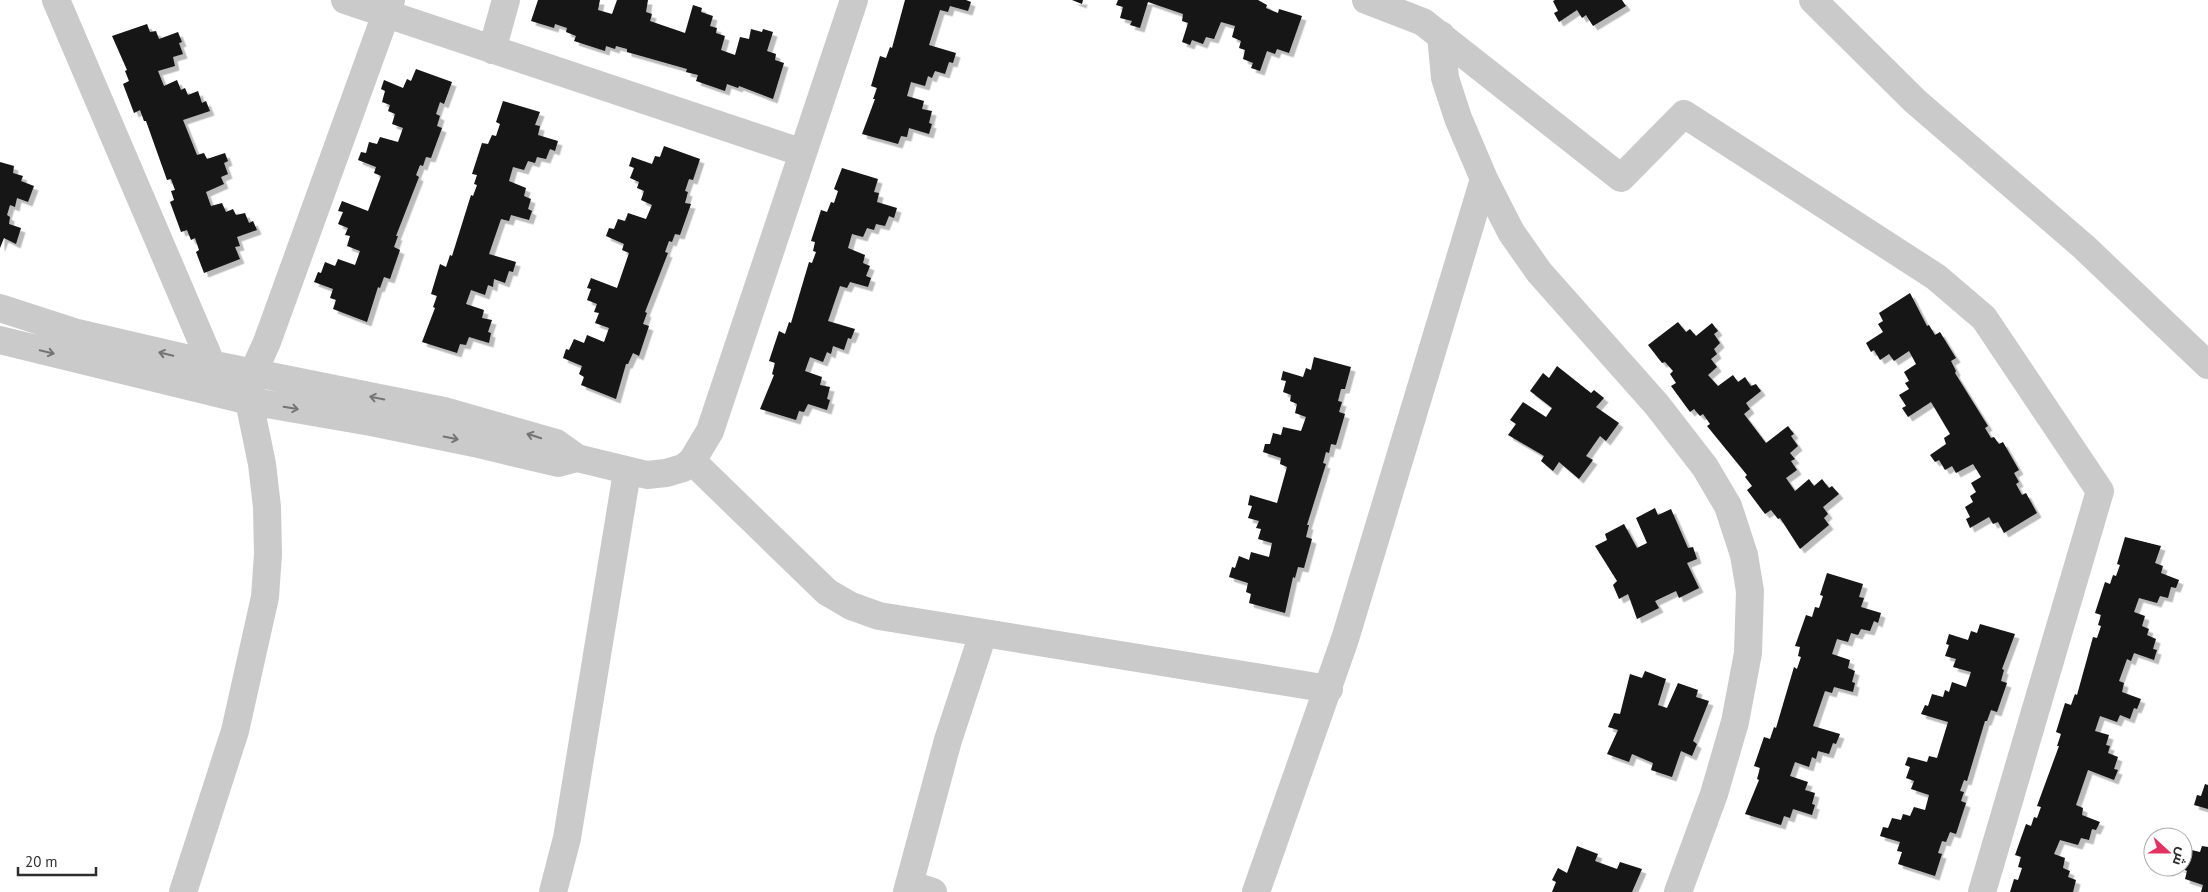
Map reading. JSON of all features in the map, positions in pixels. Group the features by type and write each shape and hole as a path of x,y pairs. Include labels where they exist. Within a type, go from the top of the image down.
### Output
{"street":[{"path":"56,0 212,364 249,401"},
{"path":"345,0 388,7 492,50 803,153"},
{"path":"492,50 506,0"},
{"path":"0,308 77,333 252,373 444,411 556,443 577,458 627,472 646,475 666,474 683,468 692,462 710,432 854,0"},
{"path":"1814,0 1915,101 2084,246 2208,365"},
{"path":"1378,2 1423,22 1621,178 1684,114 1936,276 1984,318 2100,491 1982,892"},
{"path":"184,892 235,731 264,597 268,554 267,507 262,464 249,401 252,373 273,325 388,7"},
{"path":"1440,35 1445,78 1458,118 1484,178 1511,232 1539,272 1657,405 1705,467 1728,506 1744,555 1750,591 1748,653 1735,722 1714,794 1678,892"},
{"path":"1256,892 1329,689 1484,178"},
{"path":"0,340 249,401 474,442 558,463 577,458"},
{"path":"692,462 827,592 851,606 879,616 1329,689"},
{"path":"553,892 567,838 627,472"},
{"path":"916,889 948,740 983,634"}],"building":[{"path":"538,0 600,0 598,10 612,14 617,0 648,0 646,12 652,14 650,21 685,33 693,5 702,8 701,12 713,16 710,26 717,28 716,33 725,36 721,50 735,55 740,37 749,39 751,29 762,32 763,29 773,32 767,51 776,54 775,60 784,63 773,99 739,86 738,88 727,84 725,91 696,81 698,75 686,72 687,69 627,52 627,49 616,46 615,49 606,46 605,51 574,41 576,36 566,32 567,28 555,24 554,28 531,21"},
{"path":"905,0 966,0 971,2 968,11 950,6 948,12 940,10 929,45 956,53 953,63 949,62 945,74 935,71 932,78 928,76 925,86 911,82 907,96 924,101 922,109 932,111 929,123 932,124 929,134 909,128 907,137 901,136 898,144 862,134 875,99 873,99 877,88 871,86 880,56 886,58 890,47 892,48"},
{"path":"1072,0 1083,0 1082,4"},
{"path":"1118,0 1258,0 1267,5 1266,8 1278,13 1279,9 1302,16 1289,53 1277,49 1275,54 1267,51 1260,71 1251,68 1253,63 1243,59 1245,50 1239,48 1241,41 1232,37 1235,26 1221,22 1214,39 1206,37 1203,44 1192,40 1190,45 1182,42 1188,23 1182,21 1183,14 1148,2 1140,28 1130,25 1132,21 1120,18 1123,7 1116,5"},
{"path":"1622,0 1626,6 1593,26 1586,15 1582,18 1577,10 1559,22 1554,13 1558,11 1553,1"},
{"path":"147,24 150,32 156,31 159,39 178,32 182,42 179,43 183,54 173,57 175,66 158,71 164,86 177,80 181,90 185,88 188,95 198,91 202,103 206,101 210,111 183,120 197,155 204,153 207,159 225,153 228,161 224,163 228,174 221,177 224,184 206,192 211,206 222,203 226,212 233,209 236,215 245,213 249,223 253,221 257,230 237,237 240,246 235,247 240,259 204,273 196,252 199,250 195,238 191,240 187,230 181,232 170,202 174,200 171,191 175,190 171,179 167,180 146,121 144,121 140,110 134,113 123,84 129,81 125,71 127,70 112,36"},
{"path":"416,69 452,82 444,104 440,102 436,114 440,116 437,126 442,128 431,158 426,157 423,166 420,165 416,175 419,177 396,236 398,236 394,247 400,250 390,279 384,277 380,288 378,287 367,322 333,309 336,300 330,298 333,289 314,282 318,272 321,273 325,262 335,266 338,259 355,265 360,251 347,246 350,236 345,235 348,228 338,224 343,212 338,211 342,201 368,211 381,176 374,173 376,167 358,160 361,152 366,153 369,142 377,144 380,137 398,142 403,128 392,124 395,114 388,111 390,105 382,102 385,91 381,89 384,80 403,88 407,79 411,81"},
{"path":"503,101 540,112 535,125 540,126 538,135 558,141 555,151 550,149 546,159 537,157 535,163 528,161 524,170 513,167 509,181 526,188 524,196 531,199 528,209 532,211 529,220 511,215 509,221 501,219 489,254 516,262 513,272 509,271 505,283 494,279 493,287 488,285 485,295 471,290 466,304 484,310 482,318 492,320 488,332 491,333 489,343 469,337 466,345 460,344 457,353 422,342 435,308 433,307 437,296 431,294 440,264 446,267 450,255 452,256 471,195 473,196 477,185 474,184 477,175 472,174 482,143 488,144 492,135 496,136 500,124 496,122"},
{"path":"664,146 700,159 693,180 689,179 685,191 688,192 685,203 691,204 680,235 675,234 672,242 669,241 665,252 668,253 645,312 647,313 643,324 649,326 639,356 633,353 628,364 626,364 616,399 581,385 584,377 579,374 582,366 563,358 566,349 569,350 574,339 584,343 587,335 604,342 609,328 595,323 599,313 594,312 597,304 587,300 591,289 587,288 591,278 617,288 629,253 622,250 624,244 606,236 609,228 614,229 618,219 625,221 628,213 646,219 652,205 641,200 644,191 637,188 639,182 630,178 634,168 629,166 632,157 652,164 655,156 660,157"},
{"path":"0,162 14,166 13,173 23,176 21,181 34,186 28,202 17,198 15,207 10,205 7,215 10,217 9,224 21,228 16,244 4,238 0,248"},
{"path":"842,168 878,179 874,192 879,193 877,202 897,208 894,218 889,216 885,226 876,224 874,230 867,228 863,237 852,234 848,248 865,255 863,263 870,266 866,276 871,278 868,287 850,282 847,288 840,286 828,321 855,329 851,339 848,338 844,350 833,346 831,354 827,352 823,362 810,357 805,371 822,377 820,385 830,387 827,399 830,400 827,410 808,404 804,412 799,411 796,420 760,409 774,375 772,374 775,363 769,361 779,331 785,334 789,322 791,323 809,262 812,263 816,252 813,251 815,242 811,241 821,210 827,212 831,202 834,203 838,191 834,189"},
{"path":"1910,293 1927,326 1929,325 1935,335 1940,332 1956,358 1951,361 1956,371 1955,373 1988,426 1985,428 1991,438 1994,437 1999,444 2003,442 2019,470 2014,473 2019,482 2016,484 2022,495 2026,493 2037,513 2004,533 1998,522 1993,524 1989,517 1970,528 1966,519 1970,517 1965,507 1973,502 1970,496 1976,492 1971,483 1981,477 1973,464 1956,473 1952,466 1945,470 1939,460 1935,462 1930,455 1946,444 1944,438 1950,434 1931,402 1908,417 1902,408 1906,406 1899,395 1909,389 1905,383 1909,381 1904,372 1916,364 1909,351 1894,361 1889,354 1880,360 1874,350 1871,352 1866,343 1883,332 1878,324 1883,321 1879,313"},
{"path":"1678,322 1686,332 1690,329 1696,336 1712,323 1718,331 1714,334 1720,343 1714,349 1717,354 1711,359 1717,367 1708,375 1718,386 1733,375 1738,382 1745,377 1751,386 1756,384 1761,391 1746,403 1750,409 1744,414 1766,443 1788,426 1794,434 1791,436 1798,446 1790,453 1795,459 1791,461 1797,470 1786,478 1795,491 1809,479 1814,486 1822,479 1829,488 1832,486 1839,494 1823,507 1828,514 1824,518 1829,525 1800,549 1780,518 1778,519 1771,510 1765,514 1747,490 1752,486 1745,477 1747,475 1707,426 1710,424 1703,414 1700,416 1694,409 1690,412 1671,386 1676,383 1670,374 1673,371 1665,362 1662,363 1648,345"},
{"path":"1314,357 1351,367 1345,389 1341,389 1338,401 1342,402 1339,412 1345,414 1336,445 1331,444 1329,453 1326,452 1323,463 1326,464 1307,525 1309,525 1306,537 1312,539 1304,568 1298,567 1295,578 1293,577 1285,613 1249,603 1251,594 1246,592 1248,583 1229,577 1232,567 1235,568 1239,556 1249,560 1251,552 1269,557 1272,543 1258,539 1261,529 1256,528 1259,521 1248,518 1252,506 1248,505 1250,495 1277,503 1287,467 1280,464 1281,458 1263,452 1265,444 1270,444 1273,433 1281,435 1283,427 1301,431 1306,417 1295,413 1297,404 1290,401 1291,395 1283,392 1286,381 1281,380 1283,371 1303,377 1306,368 1311,370"},
{"path":"1557,366 1591,393 1594,390 1604,398 1596,407 1619,423 1606,441 1600,436 1586,456 1593,460 1579,479 1559,462 1553,471 1541,461 1544,456 1508,435 1516,424 1510,420 1523,402 1546,417 1552,408 1530,391 1543,373 1549,378"},
{"path":"1655,508 1658,515 1671,509 1688,548 1693,547 1697,559 1687,563 1699,588 1679,598 1676,591 1655,601 1659,608 1637,619 1628,594 1619,599 1613,585 1617,581 1595,546 1607,540 1605,534 1624,524 1637,548 1647,543 1636,518"},
{"path":"2125,537 2161,546 2155,563 2163,566 2161,573 2179,580 2176,588 2171,587 2168,598 2160,596 2157,603 2139,598 2134,612 2145,616 2142,626 2149,629 2147,635 2156,639 2153,649 2157,650 2154,660 2134,653 2131,661 2127,659 2119,681 2124,683 2122,692 2141,699 2137,709 2134,708 2130,719 2120,715 2117,722 2100,716 2095,731 2109,735 2106,745 2110,746 2108,753 2118,757 2114,769 2118,770 2114,780 2088,770 2076,805 2083,808 2082,815 2100,822 2096,830 2092,829 2089,840 2081,838 2078,845 2060,840 2054,854 2065,858 2063,868 2070,871 2068,877 2076,880 2073,892 2010,892 2014,879 2018,880 2022,868 2018,867 2021,857 2015,855 2026,824 2031,826 2034,817 2037,818 2041,807 2037,806 2059,746 2057,746 2061,734 2056,732 2065,703 2071,705 2075,694 2077,695 2093,637 2097,638 2101,626 2098,625 2101,615 2095,613 2105,582 2110,584 2113,575 2116,576 2120,565 2117,564"},
{"path":"1827,573 1863,584 1859,597 1864,598 1861,607 1881,613 1878,623 1874,621 1870,631 1861,629 1858,635 1851,633 1848,642 1837,639 1832,654 1850,660 1848,668 1855,671 1852,682 1855,683 1853,692 1834,687 1832,693 1825,691 1813,726 1840,734 1836,744 1833,743 1829,754 1818,751 1816,759 1812,757 1809,767 1795,762 1790,776 1808,782 1805,790 1815,793 1812,804 1815,805 1812,815 1793,809 1790,818 1784,816 1781,825 1745,814 1759,780 1757,779 1760,768 1754,766 1764,737 1770,739 1774,727 1776,728 1794,667 1797,669 1801,657 1798,656 1800,647 1795,646 1806,615 1812,617 1815,607 1819,608 1823,596 1820,595"},
{"path":"1980,624 2015,634 2002,669 2004,670 2001,681 2007,683 1997,712 1991,710 1987,721 1985,721 1967,781 1964,780 1960,791 1964,792 1961,801 1966,803 1956,834 1950,832 1946,842 1942,841 1938,853 1942,854 1935,876 1898,864 1902,852 1897,851 1900,842 1880,836 1883,827 1888,828 1892,818 1901,820 1903,814 1910,816 1914,807 1925,810 1929,795 1911,789 1914,781 1906,778 1910,767 1905,765 1908,757 1927,762 1929,756 1937,758 1948,722 1921,714 1925,705 1928,706 1932,694 1943,697 1945,690 1949,692 1952,682 1966,687 1971,672 1953,667 1956,659 1945,656 1949,645 1946,644 1949,634 1968,640 1971,631 1977,633"},
{"path":"1645,671 1666,679 1658,705 1667,708 1678,683 1698,690 1696,697 1709,701 1693,741 1697,744 1692,756 1681,751 1672,777 1651,770 1653,763 1632,754 1629,762 1607,754 1618,730 1608,727 1614,713 1620,714 1630,674 1642,678"},
{"path":"2205,784 2208,785 2208,809 2194,805 2197,795 2201,796"},
{"path":"1577,846 1598,854 1595,861 1617,869 1620,862 1642,869 1632,892 1552,892 1556,882 1552,880 1558,868 1567,873"},
{"path":"2202,846 2208,847 2208,892 2201,892 2203,885 2185,879 2186,877 2193,877 2193,850 2200,852"}]}
